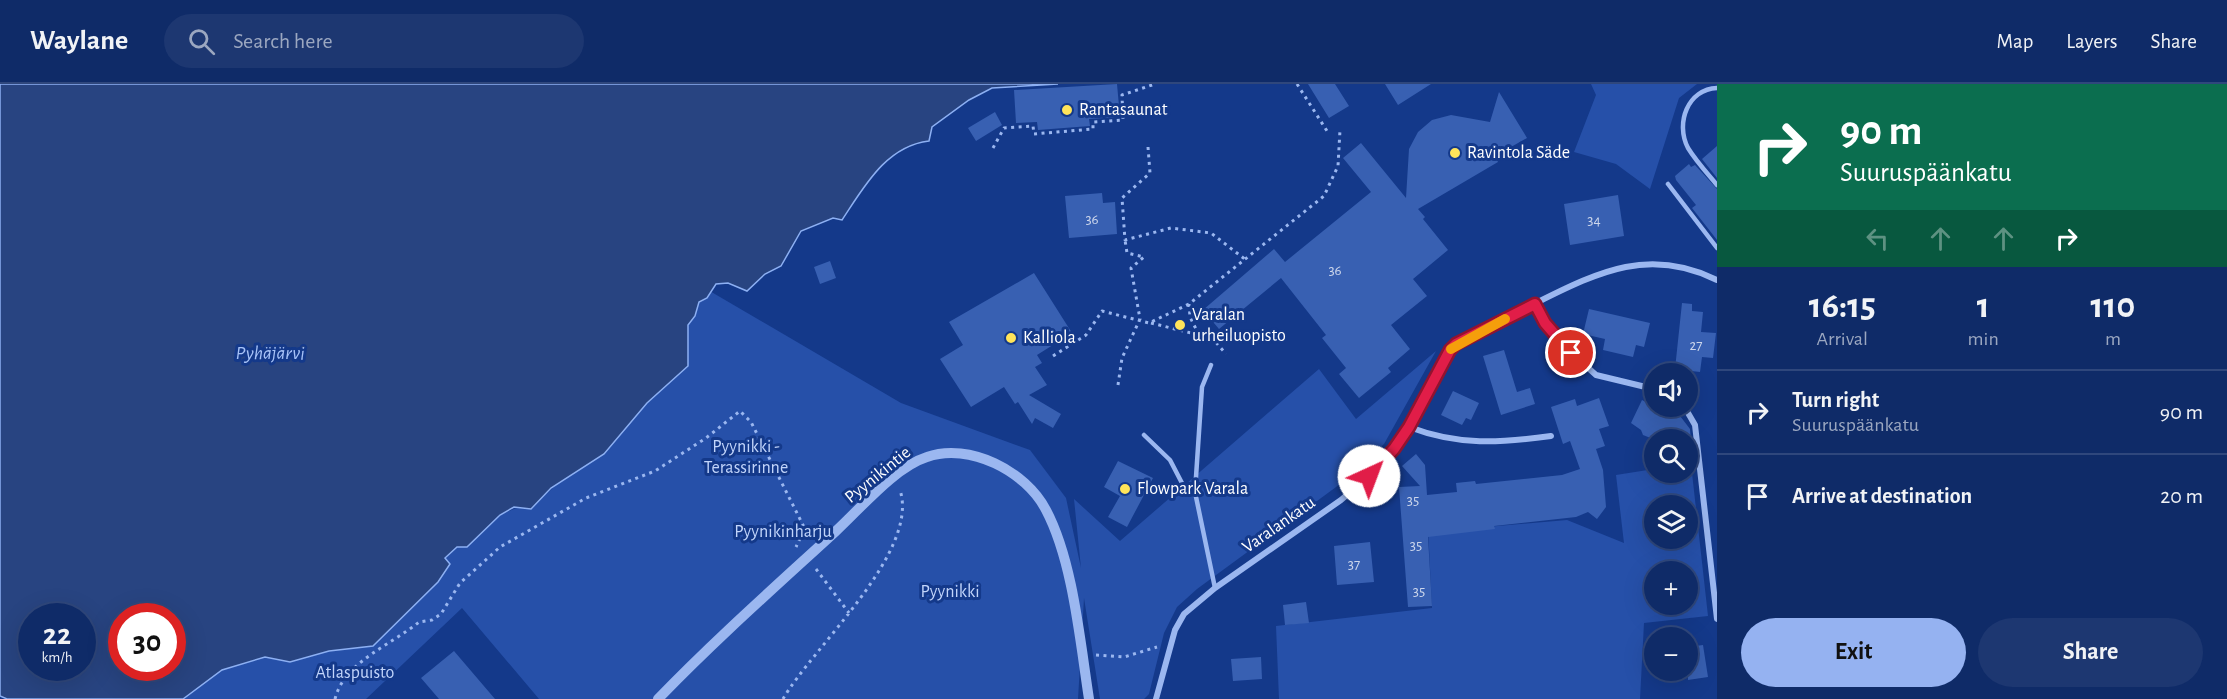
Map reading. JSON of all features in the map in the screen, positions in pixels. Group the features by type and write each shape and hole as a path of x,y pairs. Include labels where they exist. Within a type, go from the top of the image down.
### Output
{"street":[{"name":"Varalankatu","path":"1156,699 1171,643 1184,614 1215,588 1360,485 1394,449 1409,427 1445,356 1456,344 1604,271 1630,264 1686,267 1717,280"},
{"path":"1535,304 1556,338 1596,375 1644,387"},
{"path":"1690,417 1695,425 1717,620"},
{"path":"1409,427 1423,432 1480,442 1498,443 1551,436"},
{"name":"Pyynikintie","path":"658,699 730,626 895,477 927,456 962,453 992,462 1023,481 1046,508 1064,556 1089,699"}],"lane":[{"path":"1717,88 1701,91 1694,96 1688,105 1684,127 1687,146 1717,185"},
{"path":"1668,184 1717,248"},
{"path":"1211,365 1202,387 1195,492 1215,588"},
{"path":"1144,435 1170,460 1183,485 1195,492"}],"path":[{"path":"993,148 1004,128 1033,126 1034,134 1093,129 1093,122 1123,120 1122,95 1155,84"},
{"path":"1297,84 1327,131"},
{"path":"1149,323 1189,304 1324,196 1338,166 1340,130"},
{"path":"1119,385 1122,358 1140,319 1131,268 1144,257 1127,253 1122,198 1150,173 1148,147"},
{"path":"1125,240 1171,228 1211,233 1246,260"},
{"path":"1189,304 1190,317 1199,335"},
{"path":"1053,356 1086,335 1102,311 1213,339 1226,354"},
{"path":"335,699 338,687 348,673 419,622 432,620 441,614 460,583 500,547 586,498 655,471 706,438 740,411 751,422 800,518 803,525 800,540"},
{"path":"783,699 795,678 866,593 902,524 904,502 895,477"},
{"path":"814,567 849,613"},
{"path":"1082,655 1124,657 1171,643"}],"green space":[{"path":"1591,84 1697,84 1679,98 1650,189 1616,164 1574,152 1596,95"},
{"name":"Pyynikinharju","path":"708,290 901,403 1030,450 1066,498 1081,568 1074,499 1120,541 1319,369 1356,419 1436,351 1384,444 1347,479 1197,589 1177,607 1164,633 1149,694 1144,699 1100,699 1084,598 1078,699 539,699 462,608 366,699 183,699 222,670 265,657 290,662 329,651 373,646 450,564 445,559 457,547 467,547 500,515 544,496 688,366 685,315"},
{"path":"1644,471 1644,483 1693,483 1694,495 1644,495 1644,549 1698,549 1698,527 1708,616 1644,623 1640,699 1279,699 1276,626 1432,608 1428,528 1441,531 1567,520 1624,543 1616,475"}],"water":[{"name":"Pyhäjärvi","path":"0,84 1058,84 992,88 969,100 932,127 929,141 914,144 888,159 868,182 842,220 833,218 801,231 781,266 765,274 747,291 728,283 716,284 707,298 699,302 695,316 688,325 688,366 647,403 604,454 551,488 531,509 514,507 500,515 467,547 457,547 445,558 450,564 438,582 373,646 329,651 290,662 265,657 222,670 183,699 7,699 0,696"}],"building":[{"name":"Rantasaunat","path":"1117,84 1120,117 1089,119 1090,126 1038,130 1037,122 1016,123 1014,90"},
{"path":"1308,84 1335,84 1349,106 1329,118"},
{"path":"1385,84 1431,84 1398,105"},
{"path":"1499,92 1527,138 1495,156 1498,162 1418,209 1425,217 1423,219 1448,250 1413,279 1427,296 1391,325 1410,349 1388,368 1391,372 1359,398 1339,374 1346,368 1322,338 1326,335 1281,278 1219,329 1203,310 1274,249 1285,262 1371,192 1343,158 1361,143 1406,198 1409,149 1418,132 1432,120 1451,115 1490,122"},
{"path":"995,112 1002,125 976,141 968,128"},
{"path":"1717,146 1717,178 1702,159"},
{"path":"1689,164 1691,167 1695,165 1717,189 1717,240 1692,208 1696,205 1676,180 1675,176"},
{"path":"1102,193 1103,203 1115,202 1117,234 1069,238 1065,196"},
{"path":"1618,195 1624,236 1570,245 1564,204"},
{"path":"830,261 836,278 820,284 814,267"},
{"name":"Kalliola","path":"1034,273 1072,333 1037,355 1042,363 1035,367 1047,385 1029,395 1061,414 1053,428 1035,418 1032,424 1018,402 1015,404 1004,387 971,407 940,359 963,345 949,322"},
{"path":"1682,303 1692,304 1692,311 1703,312 1701,332 1716,333 1713,358 1702,357 1700,372 1698,372 1698,363 1676,363"},
{"path":"1589,309 1650,323 1644,347 1636,345 1633,357 1603,350 1605,339 1583,334"},
{"path":"1504,350 1517,392 1530,388 1535,404 1501,415 1483,356"},
{"path":"1453,391 1479,403 1471,420 1466,418 1462,425 1441,415"},
{"path":"1599,398 1609,426 1599,429 1605,446 1596,449 1603,470 1606,507 1597,519 1588,512 1576,517 1494,526 1495,529 1428,537 1432,606 1408,607 1399,487 1420,486 1402,466 1416,454 1425,465 1427,495 1457,492 1456,483 1475,481 1476,484 1562,475 1580,469 1570,441 1563,444 1551,407 1575,399 1577,406"},
{"path":"1642,400 1644,401 1644,417 1681,417 1690,429 1644,429 1644,435 1641,430 1631,423"},
{"path":"1118,461 1153,478 1127,527 1108,517 1120,496 1104,487"},
{"path":"1370,542 1374,582 1337,585 1334,546"},
{"path":"1306,602 1309,623 1285,625 1283,605"},
{"path":"1703,645 1708,677 1698,678 1698,646"},
{"path":"454,651 495,699 439,699 421,678"},
{"path":"1261,657 1262,679 1233,681 1231,659"}],"slow traffic":[{"path":"1451,349 1456,344 1505,319"}],"place":[{"name":"Rantasaunat","path":"1067,110"},
{"name":"Ravintola Säde","path":"1455,153"},
{"name":"Varalan urheiluopisto","path":"1180,325"},
{"name":"Kalliola","path":"1011,338"},
{"name":"Flowpark Varala","path":"1125,489"}],"route":[{"path":"1369,476 1394,449 1409,427 1445,356 1456,344 1535,304 1556,338 1571,353"}],"park label":[{"name":"Pyynikki - Terassirinne","path":"746,457"},
{"name":"Pyynikki","path":"950,592"},
{"name":"Atlaspuisto","path":"355,673"}]}
